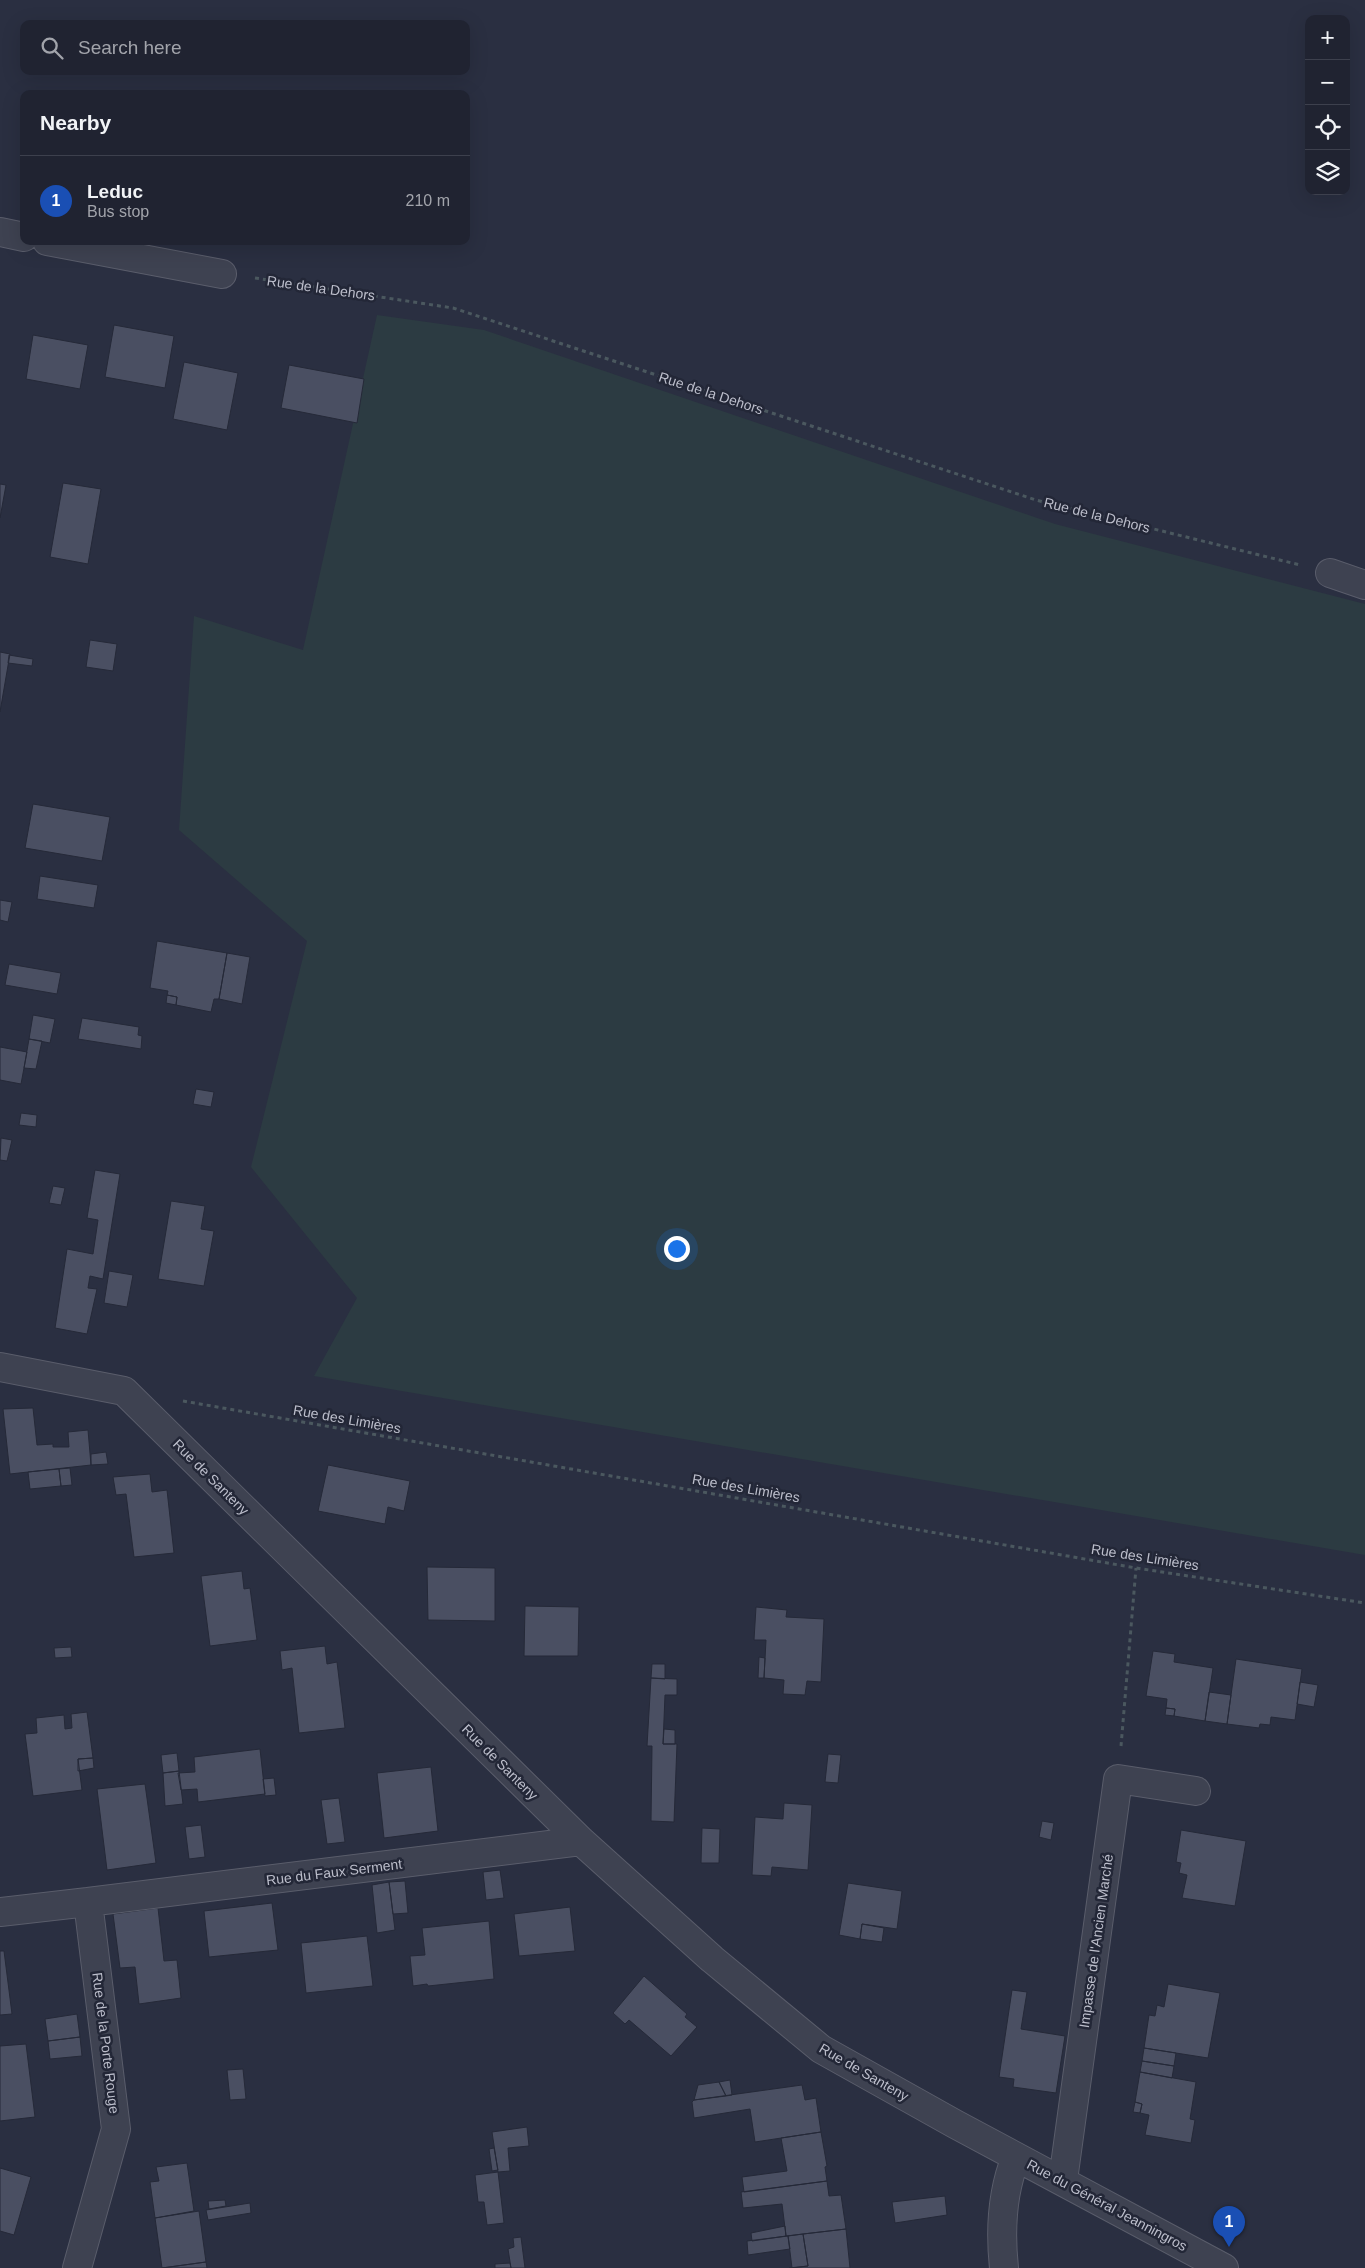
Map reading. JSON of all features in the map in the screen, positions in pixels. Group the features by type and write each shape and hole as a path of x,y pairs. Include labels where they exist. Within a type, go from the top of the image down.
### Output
{"street":[{"path":"0,232 20,236"},
{"path":"68,245 222,274"},
{"path":"1330,573 1365,585"},
{"name":"Rue de Santeny","path":"0,1367 124,1391 581,1841 712,1959 822,2049 1016,2156"},
{"path":"1118,1779 1196,1791"},
{"name":"Impasse de l'Ancien Marché","path":"1063,2180 1118,1779"},
{"name":"Rue du Faux Serment","path":"88,1902 581,1841"},
{"path":"0,1912 88,1902"},
{"name":"Rue de la Porte Rouge","path":"77,2268 116,2128 88,1902"},
{"path":"1004,2268 1001,2236 1008,2176 1016,2156"},
{"name":"Rue du Général Jeanningros","path":"1016,2156 1224,2268"}],"path":[{"name":"Rue de la Dehors","path":"222,274 454,308 1036,500 1330,573"},
{"name":"Rue des Limières","path":"173,1400 1136,1568 1365,1603"},
{"path":"1118,1779 1136,1568"}],"shaded area":[{"path":"377,315 484,330 1055,524 1365,604 1365,1555 314,1376 357,1298 251,1167 307,941 179,830 194,616 303,650"}],"building":[{"path":"114,325 174,336 165,388 105,377"},
{"path":"33,335 88,345 80,389 26,379"},
{"path":"184,362 238,373 227,430 173,419"},
{"path":"289,365 364,379 357,423 281,408"},
{"path":"63,483 101,489 88,564 50,557"},
{"path":"0,484 6,485 0,518"},
{"path":"90,640 117,644 113,671 86,667"},
{"path":"0,652 10,654 0,712"},
{"path":"9,655 33,659 32,666 8,663"},
{"path":"33,804 110,817 102,861 25,848"},
{"path":"40,876 98,885 94,908 37,899"},
{"path":"0,900 12,902 8,922 0,920"},
{"path":"157,941 227,953 219,999 214,999 211,1012 176,1005 177,997 167,995 168,991 150,988"},
{"path":"227,953 250,957 242,1004 219,999"},
{"path":"9,964 61,973 57,994 5,985"},
{"path":"167,995 177,997 176,1005 166,1003"},
{"path":"33,1015 55,1019 50,1043 29,1039"},
{"path":"82,1018 139,1027 138,1035 142,1036 141,1049 78,1039"},
{"path":"29,1039 42,1041 36,1069 24,1068"},
{"path":"0,1047 27,1052 21,1084 0,1080"},
{"path":"196,1089 214,1092 211,1107 193,1104"},
{"path":"21,1113 37,1115 36,1127 19,1125"},
{"path":"1,1138 12,1140 7,1161 0,1160"},
{"path":"95,1170 120,1174 103,1279 90,1276 88,1288 97,1289 87,1334 55,1328 67,1249 93,1254 98,1220 87,1218"},
{"path":"53,1186 65,1188 61,1205 49,1203"},
{"path":"171,1201 205,1206 201,1229 214,1231 204,1286 158,1279"},
{"path":"109,1271 133,1275 127,1307 104,1303"},
{"path":"33,1408 37,1445 53,1444 53,1447 69,1447 68,1432 88,1430 91,1465 10,1474 3,1409"},
{"path":"106,1452 108,1464 91,1465 91,1454"},
{"path":"328,1465 410,1481 404,1511 388,1507 385,1524 318,1511"},
{"path":"70,1468 72,1485 61,1486 59,1469"},
{"path":"59,1469 61,1486 30,1489 28,1472"},
{"path":"150,1474 152,1492 167,1490 174,1553 134,1557 126,1494 116,1495 113,1477"},
{"path":"427,1567 495,1568 495,1621 428,1620"},
{"path":"242,1571 244,1589 250,1588 257,1640 210,1646 201,1576"},
{"path":"525,1606 579,1607 578,1656 524,1656"},
{"path":"756,1607 787,1610 786,1617 824,1619 821,1682 807,1681 805,1695 783,1694 784,1680 764,1678 766,1640 754,1640"},
{"path":"325,1646 327,1664 337,1662 345,1728 299,1733 292,1668 282,1670 280,1651"},
{"path":"71,1647 72,1657 55,1658 54,1648"},
{"path":"1153,1651 1175,1654 1174,1662 1213,1668 1205,1721 1174,1716 1175,1709 1166,1708 1167,1699 1146,1696"},
{"path":"759,1657 765,1658 764,1678 758,1678"},
{"path":"1236,1659 1302,1669 1295,1720 1271,1717 1270,1725 1260,1724 1259,1728 1227,1724"},
{"path":"652,1664 665,1664 665,1679 651,1678"},
{"path":"651,1678 677,1679 677,1695 665,1695 663,1744 677,1744 674,1822 651,1821 652,1746 647,1746"},
{"path":"1300,1682 1318,1685 1314,1707 1297,1704"},
{"path":"1209,1692 1231,1695 1227,1724 1205,1721"},
{"path":"1166,1708 1175,1709 1174,1716 1165,1715"},
{"path":"87,1712 93,1758 78,1759 82,1790 33,1796 25,1734 37,1733 36,1718 64,1715 65,1729 72,1728 71,1714"},
{"path":"664,1729 675,1730 675,1744 663,1744"},
{"path":"260,1749 265,1794 198,1802 197,1789 181,1790 178,1773 195,1772 194,1757"},
{"path":"177,1753 179,1771 163,1773 161,1755"},
{"path":"828,1754 841,1755 838,1783 825,1782"},
{"path":"93,1758 94,1768 78,1771 78,1759"},
{"path":"431,1767 438,1831 384,1838 377,1773"},
{"path":"179,1771 183,1804 165,1806 163,1773"},
{"path":"274,1778 276,1795 265,1796 263,1779"},
{"path":"145,1784 156,1863 107,1870 97,1789"},
{"path":"339,1798 345,1842 327,1844 321,1800"},
{"path":"784,1803 812,1805 808,1870 772,1867 771,1876 752,1875 755,1817 783,1819"},
{"path":"1042,1821 1054,1823 1051,1840 1039,1837"},
{"path":"201,1825 205,1857 189,1859 185,1827"},
{"path":"702,1828 720,1829 719,1863 701,1863"},
{"path":"1181,1830 1246,1841 1235,1906 1182,1898 1187,1875 1179,1873 1181,1863 1176,1862"},
{"path":"500,1870 504,1898 486,1900 483,1872"},
{"path":"405,1881 408,1913 393,1914 389,1882"},
{"path":"389,1882 395,1930 377,1933 372,1885"},
{"path":"848,1883 902,1891 897,1929 862,1924 860,1939 839,1935"},
{"path":"272,1903 278,1950 209,1957 204,1911"},
{"path":"570,1907 575,1951 519,1956 514,1914"},
{"path":"158,1908 164,1961 177,1960 181,1998 139,2004 135,1967 120,1968 113,1914"},
{"path":"489,1921 494,1979 413,1986 410,1956 425,1955 422,1928"},
{"path":"862,1924 884,1928 882,1942 860,1939"},
{"path":"367,1936 373,1986 306,1993 301,1943"},
{"path":"0,1951 4,1951 12,2014 0,2015"},
{"path":"644,1976 687,2014 685,2017 697,2027 671,2056 629,2020 625,2024 613,2013"},
{"path":"1168,1984 1220,1993 1208,2058 1144,2048 1149,2015 1155,2016 1157,2005 1164,2007"},
{"path":"1012,1990 1027,1992 1021,2029 1065,2036 1056,2093 1013,2087 1014,2079 999,2077"},
{"path":"77,2014 80,2037 48,2041 45,2019"},
{"path":"80,2037 82,2056 50,2059 48,2041"},
{"path":"26,2044 35,2117 0,2121 0,2046"},
{"path":"1144,2048 1176,2053 1174,2066 1142,2061"},
{"path":"1142,2061 1174,2066 1172,2078 1140,2072"},
{"path":"243,2069 246,2099 230,2100 227,2070"},
{"path":"1140,2072 1196,2082 1190,2119 1195,2120 1191,2143 1145,2135 1149,2115 1140,2113 1142,2104 1135,2102"},
{"path":"730,2080 732,2095 726,2096 719,2082"},
{"path":"719,2082 726,2096 694,2100 698,2085"},
{"path":"802,2085 805,2100 816,2098 821,2132 755,2142 750,2109 694,2118 692,2102 694,2100"},
{"path":"1135,2102 1142,2104 1140,2113 1133,2112"},
{"path":"527,2127 529,2146 508,2148 510,2171 498,2172 492,2132"},
{"path":"821,2132 827,2166 825,2167 827,2181 744,2192 742,2177 787,2171 781,2138"},
{"path":"494,2148 498,2170 492,2171 489,2149"},
{"path":"187,2163 194,2211 155,2218 150,2182 159,2181 156,2167"},
{"path":"0,2168 31,2177 14,2235 0,2231"},
{"path":"498,2172 504,2223 487,2225 484,2202 478,2202 475,2175"},
{"path":"827,2181 829,2196 841,2195 846,2229 786,2236 782,2204 743,2208 741,2192"},
{"path":"945,2196 947,2215 895,2223 892,2202"},
{"path":"225,2200 226,2206 209,2209 208,2201"},
{"path":"250,2203 251,2213 208,2220 206,2210"},
{"path":"199,2211 206,2262 162,2268 155,2218"},
{"path":"785,2226 786,2236 752,2241 751,2233"},
{"path":"846,2229 850,2268 789,2268 808,2266 803,2234"},
{"path":"803,2234 808,2266 792,2268 788,2236"},
{"path":"788,2236 790,2249 748,2255 747,2241"},
{"path":"521,2237 525,2268 511,2268 508,2249 514,2247 513,2238"},
{"path":"206,2262 207,2268 162,2268"},
{"path":"510,2263 511,2268 495,2268 495,2264"}],"place":[{"name":"Leduc","path":"1229,2247"}]}
